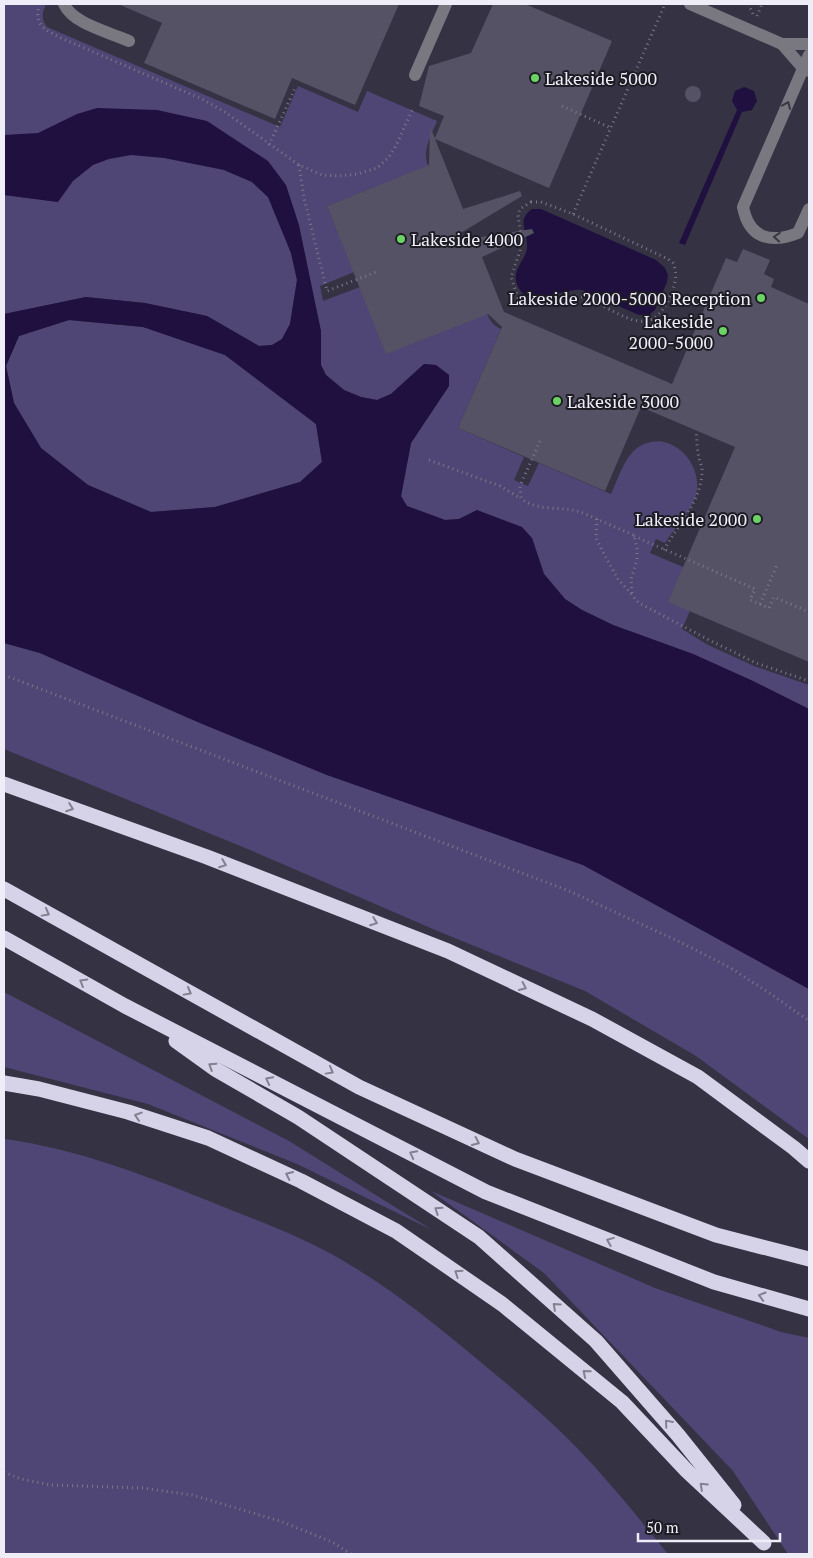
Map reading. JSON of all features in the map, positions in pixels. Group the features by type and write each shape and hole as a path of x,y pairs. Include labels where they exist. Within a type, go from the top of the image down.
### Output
{"highway":[{"path":"4,778 24,792"},
{"path":"4,784 207,857 448,951 592,1019 698,1077 809,1161"},
{"path":"4,889 359,1087 515,1159 716,1235 809,1260"},
{"path":"4,938 125,1006 486,1192 714,1282 809,1310"},
{"path":"125,1006 215,1068 298,1117 479,1237 596,1341 678,1435 768,1549"},
{"path":"4,1083 39,1089 128,1112 208,1138 301,1181 396,1231 502,1304 622,1402 687,1471 768,1549"}],"lane":[{"path":"64,4 67,11 75,18 129,41"},
{"path":"415,75 446,4"},
{"path":"690,4 782,44 809,44"},
{"path":"782,44 806,70"},
{"path":"809,55 806,70 743,206 746,219 754,232 774,238 784,238 798,233 809,209"}],"path":[{"path":"39,4 38,22 44,29 202,99 225,112 299,165 322,175 357,174 376,168 388,158 396,146 413,108"},
{"path":"573,214 665,4"},
{"path":"748,4 756,18"},
{"path":"269,145 296,86"},
{"path":"562,106 611,128"},
{"path":"299,165 304,198 327,291 376,272"},
{"path":"531,202 540,202 573,214 674,263 676,277 674,285 666,304 659,314 652,319 642,322 629,319 575,296 536,302 526,302 518,298 511,277 522,242 518,215 520,209 531,202"},
{"path":"664,550 674,532 694,505 700,490 703,471 698,457 696,431"},
{"path":"521,498 520,486 540,441"},
{"path":"429,460 500,486 526,503 546,509 578,511 634,535 755,589 750,600 769,608 774,597 809,612"},
{"path":"596,519 596,538 605,556 618,579 640,603 756,663 809,680"},
{"path":"632,595 631,579 637,560 634,535"},
{"path":"760,604 777,565"},
{"path":"4,676 569,891 678,941 729,967 809,1021"},
{"path":"4,1472 21,1479 51,1486 143,1488 192,1495 280,1521 332,1542 351,1554"}],"shaded area":[{"path":"4,4 46,4 43,16 47,27 280,127 298,86 358,112 367,91 437,121 426,154 428,166 327,206 354,272 320,286 323,301 360,287 487,314 492,323 501,329 458,428 524,457 514,480 528,486 539,463 611,494 625,463 637,448 649,442 661,441 673,445 682,452 696,473 695,498 689,510 665,543 656,539 650,553 683,567 690,611 682,629 708,645 754,666 809,685 809,709 693,654 613,625 582,610 565,599 544,574 532,538 477,510 459,519 445,520 407,506 401,497 411,443 449,386 449,375 436,365 424,364 391,394 377,400 361,397 344,390 326,375 321,365 321,331 286,185 224,170 252,182 268,197 291,253 297,280 290,324 282,339 272,345 259,346 207,316 145,303 86,297 4,314 4,195 58,202 4,151"},
{"path":"744,87 754,91 757,101 752,110 742,112 685,245 679,243 737,110 732,101 735,91"},
{"path":"97,108 157,110 207,121 268,161 286,185 299,225 321,331 321,365 326,375 344,390 361,397 377,400 391,394 424,364 436,365 449,375 449,386 411,443 401,496 407,506 445,520 459,519 477,510 522,527 532,538 544,574 565,599 582,610 613,625 693,654 809,709 809,989 583,865 327,775 200,723 40,653 4,643 4,314 86,297 145,303 207,316 259,346 272,345 282,339 290,324 297,280 291,253 268,197 252,182 224,170 164,158 131,155 109,159 93,165 73,181 58,202 4,195 4,135 38,133 77,114","holes":["69,320 143,327 225,355 316,424 322,462 300,482 215,507 151,512 88,485 41,448 14,403 6,366 19,336"]},
{"path":"532,209 541,209 656,260 665,268 668,275 655,310 650,314 639,315 582,290 540,297 525,295 518,287 516,277 518,268 527,251 524,222 527,213"},
{"path":"69,320 143,327 225,355 316,424 322,462 300,482 215,507 151,512 88,485 41,448 14,403 6,366 19,336"},
{"path":"4,643 40,653 200,723 327,775 583,865 809,989 809,1139 696,1056 585,991 4,749"},
{"path":"4,992 289,1141 432,1230 297,1164 148,1104 4,1067"},
{"path":"4,1139 80,1155 155,1180 313,1244 364,1274 398,1296 446,1333 554,1426 602,1475 668,1554 4,1554"},
{"path":"431,1191 655,1288 781,1332 809,1338 809,1554 788,1554 733,1471 544,1273"}],"building":[{"path":"118,4 399,4 355,105 292,78 275,119 144,63 162,23"},
{"path":"493,4 525,4 612,41 549,188 435,139 463,209 520,191 522,196 444,243 532,229 534,233 482,257 504,312 672,384 726,258 737,262 743,249 770,260 764,274 774,279 771,287 809,304 809,662 668,602 735,447 641,407 605,491 458,428 502,327 488,314 386,354 327,206 429,165 430,127 435,138 444,116 419,106 429,66 471,53"},
{"path":"693,86 699,88 701,94 699,100 693,102 687,100 685,94 687,88"}],"place":[{"name":"Lakeside 5000","path":"535,78"},
{"name":"Lakeside 4000","path":"401,239"},
{"name":"Lakeside 2000-5000 Reception","path":"761,298"},
{"name":"Lakeside 2000-5000","path":"723,331"},
{"name":"Lakeside 3000","path":"557,401"},
{"name":"Lakeside 2000","path":"757,519"}]}
